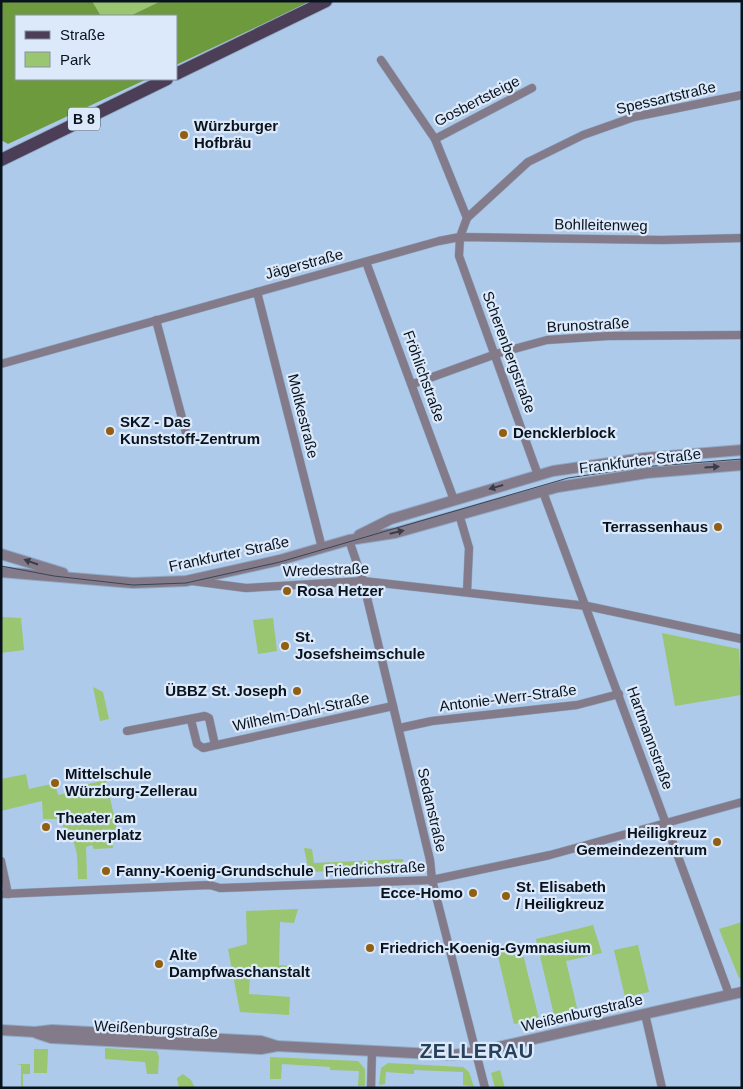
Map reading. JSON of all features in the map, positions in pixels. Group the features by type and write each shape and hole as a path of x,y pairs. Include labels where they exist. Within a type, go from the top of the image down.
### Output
{"main road":[{"path":"178,73 326,1"},
{"name":"B 8","path":"1,160 165,80"}],"street":[{"name":"Gosbertsteige","path":"381,60 435,139 467,218"},
{"name":"Gosbertsteige","path":"435,139 532,88"},
{"name":"Spessartstraße","path":"460,237 467,218 520,167 583,135 634,117 742,95"},
{"name":"Bohlleitenweg","path":"460,237 653,240 742,238"},
{"name":"Jägerstraße","path":"1,364 439,241 460,237"},
{"name":"Scherenbergstraße","path":"460,237 459,256 538,474"},
{"name":"Fröhlichstraße","path":"366,262 413,384 454,500"},
{"name":"Moltkestraße","path":"257,292 322,548"},
{"path":"156,320 186,433"},
{"name":"Brunostraße","path":"413,384 496,354 547,340 742,335"},
{"name":"Frankfurter Straße","path":"349,540 391,520 538,474 644,458 742,450"},
{"name":"Frankfurter Straße","path":"1,572 31,576 142,583 186,581 280,560 349,540 395,533 562,486 612,478 742,465"},
{"path":"538,474 544,492"},
{"name":"Hartmannstraße","path":"544,492 729,994"},
{"path":"454,500 469,548 466,592"},
{"name":"Sedanstraße","path":"349,540 363,581 400,728 430,860 432,880 485,1088"},
{"name":"Frankfurter Straße","path":"1,554 83,578"},
{"name":"Wredestraße","path":"186,581 246,588 363,581 587,606 742,639"},
{"name":"Antonie-Werr-Straße","path":"400,728 432,721 577,705 619,694"},
{"name":"Wilhelm-Dahl-Straße","path":"191,720 197,744 202,748 393,706"},
{"name":"Wilhelm-Dahl-Straße","path":"127,731 205,716 209,718 215,745"},
{"name":"Friedrichstraße","path":"5,894 210,886 220,888 310,886 432,880 550,855 742,802"},
{"path":"1,861 5,894"},
{"name":"Weißenburgstraße","path":"1,1030 35,1032 57,1039 261,1049 277,1046 453,1055 476,1052 742,992"},
{"path":"645,1014 662,1088"},
{"path":"371,1088 372,1051"}],"green space":[{"path":"1,1 92,1 100,15 15,15 15,80 145,80 8,144 1,140"},
{"path":"92,1 161,1 132,15 100,15"},
{"path":"161,1 312,1 178,64 178,15 132,15"},
{"path":"1,617 21,618 24,650 1,653"},
{"path":"273,618 277,651 258,654 253,620"},
{"path":"662,633 739,649 741,695 675,706"},
{"path":"93,687 103,692 109,719 100,721"},
{"path":"26,774 29,789 55,783 58,795 67,793 67,789 106,780 118,834 112,835 113,848 94,849 92,845 86,847 87,879 78,879 77,854 70,829 64,830 61,819 43,819 42,801 1,811 1,779"},
{"path":"304,848 312,849 314,863 403,859 404,867 309,872"},
{"path":"298,909 294,923 280,922 279,965 293,966 294,976 250,975 249,994 290,997 289,1015 240,1012 228,949 247,944 246,911"},
{"path":"742,922 742,978 739,978 719,929"},
{"path":"593,925 602,953 566,961 577,1008 554,1015 536,939"},
{"path":"520,942 539,1019 514,1024 496,948"},
{"path":"638,945 649,992 625,997 614,950"},
{"path":"105,1048 157,1051 159,1057 158,1074 147,1074 145,1062 105,1059"},
{"path":"34,1049 48,1049 47,1073 34,1073"},
{"path":"270,1057 358,1061 365,1069 365,1086 358,1086 359,1071 330,1070 330,1067 282,1064 281,1079 270,1079"},
{"path":"388,1063 463,1067 469,1072 474,1087 463,1085 463,1072 414,1070 414,1074 386,1072 385,1084 379,1085 381,1068"},
{"path":"16,1064 30,1064 30,1074 23,1074 23,1088 21,1088 21,1065"},
{"path":"500,1070 505,1088 495,1088 491,1073"},
{"path":"183,1074 191,1080 195,1088 179,1088 177,1078"}],"tram line":[{"path":"1,566 54,576 133,585 186,583 280,562 568,478 642,467 742,459"}],"place":[{"name":"Würzburger Hofbräu","path":"184,135"},
{"name":"SKZ - Das Kunststoff-Zentrum","path":"110,431"},
{"name":"Dencklerblock","path":"503,433"},
{"name":"Terrassenhaus","path":"718,527"},
{"name":"Rosa Hetzer","path":"287,591"},
{"name":"St. Josefsheimschule","path":"285,646"},
{"name":"ÜBBZ St. Joseph","path":"297,691"},
{"name":"Mittelschule Würzburg-Zellerau","path":"55,783"},
{"name":"Theater am Neunerplatz","path":"46,827"},
{"name":"Heiligkreuz Gemeindezentrum","path":"717,842"},
{"name":"Fanny-Koenig-Grundschule","path":"106,871"},
{"name":"Ecce-Homo","path":"473,893"},
{"name":"St. Elisabeth / Heiligkreuz","path":"506,896"},
{"name":"Friedrich-Koenig-Gymnasium","path":"370,948"},
{"name":"Alte Dampfwaschanstalt","path":"159,964"}],"district":[{"name":"ZELLERAU","path":"477,1051"}]}
